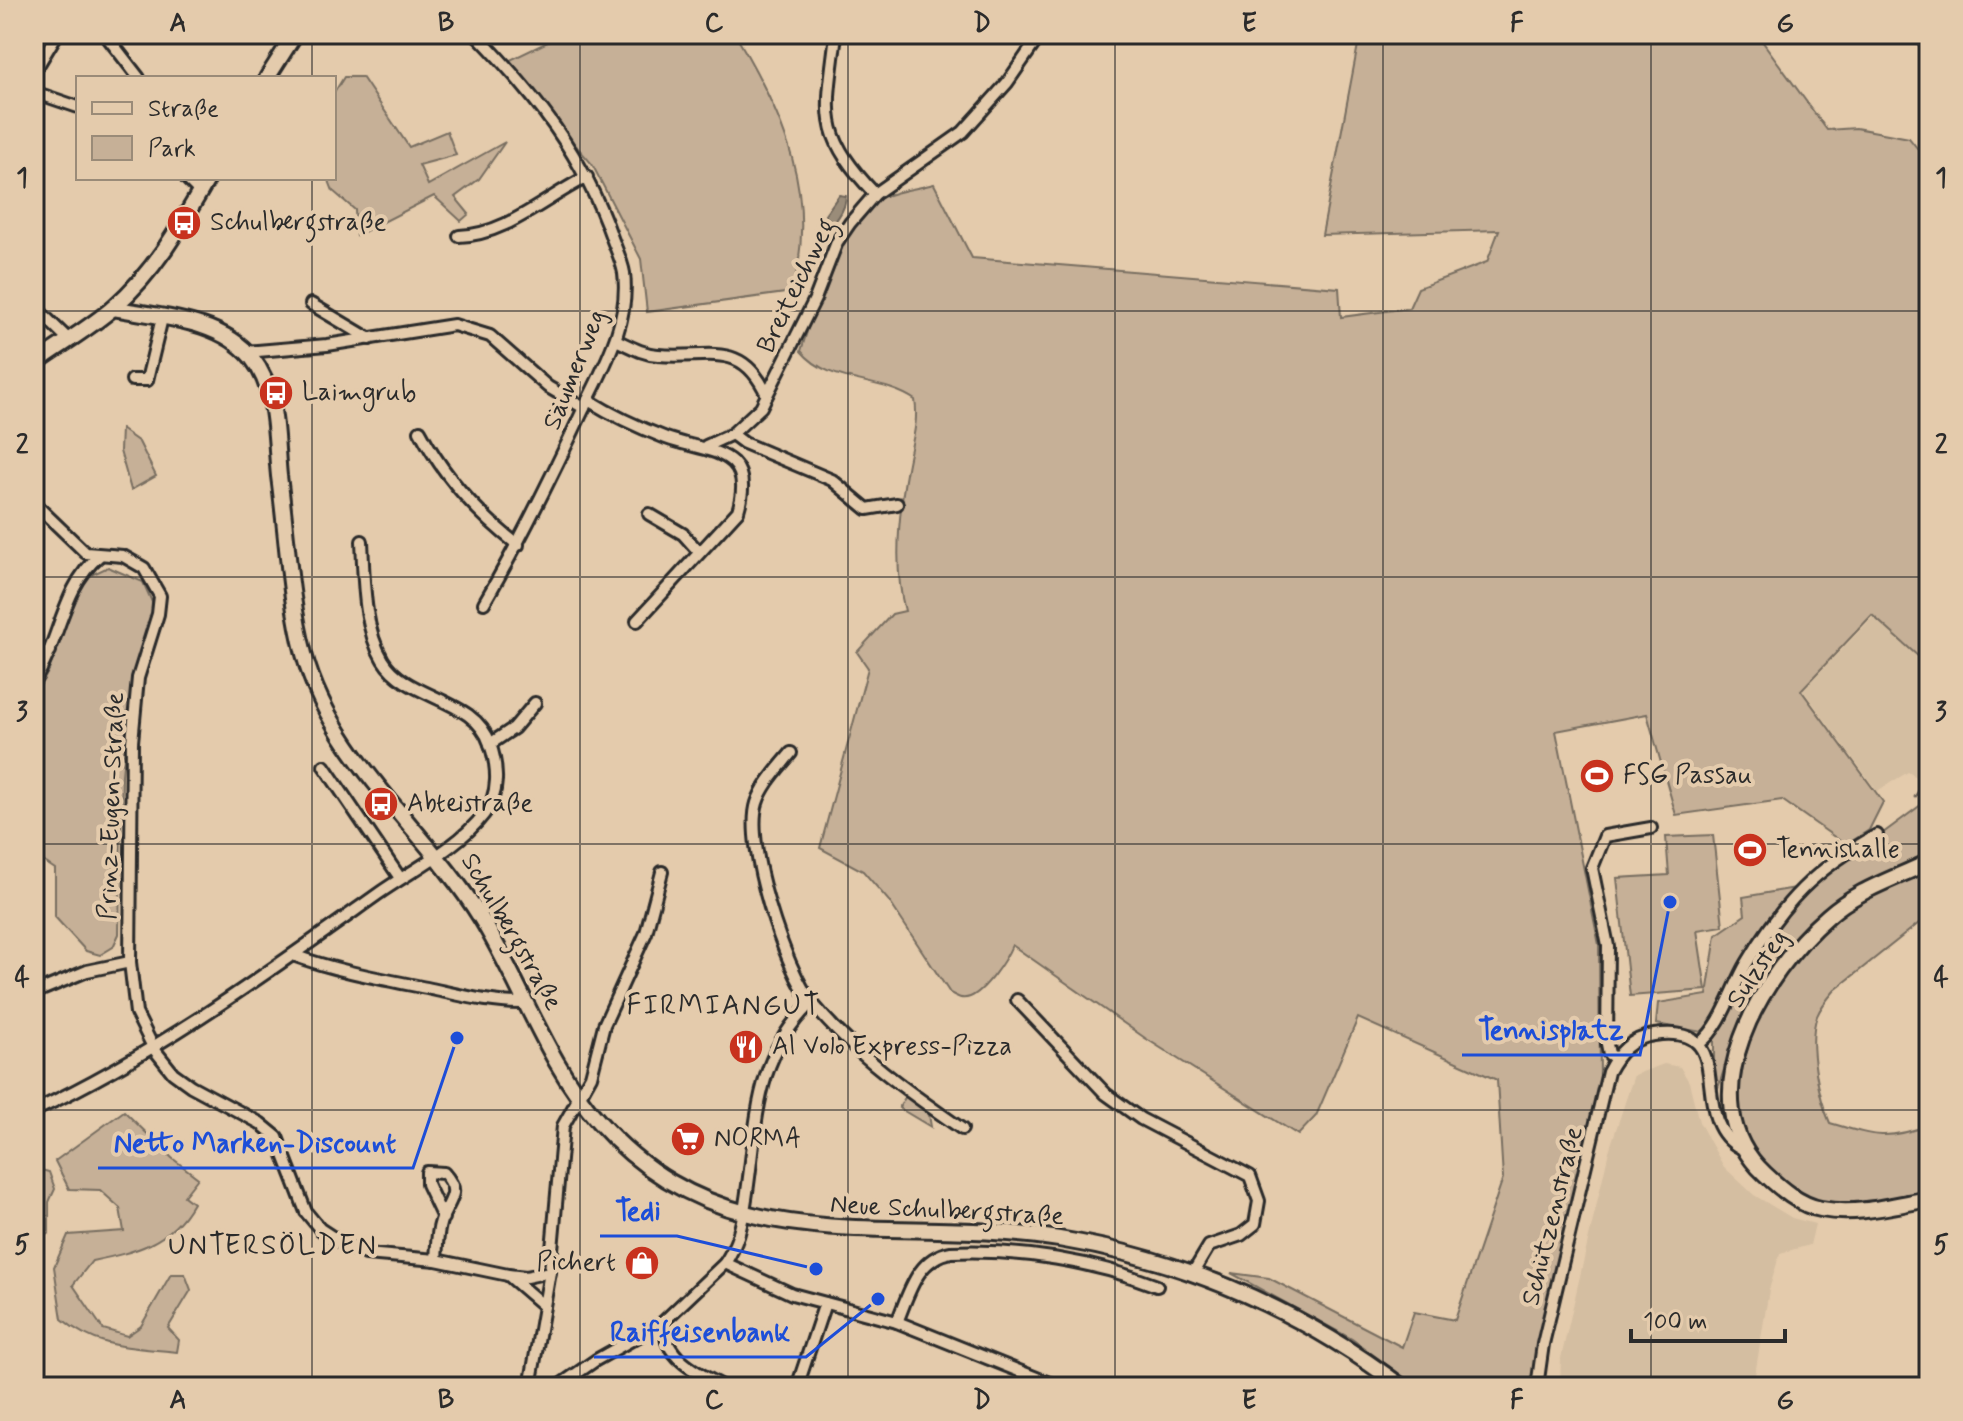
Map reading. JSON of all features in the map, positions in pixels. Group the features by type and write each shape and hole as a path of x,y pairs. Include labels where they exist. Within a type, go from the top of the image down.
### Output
{"street":[{"path":"34,72 57,34"},
{"path":"105,34 137,76"},
{"path":"268,76 295,34"},
{"name":"Säumerweg","path":"476,34 552,120 587,177 624,270 623,314 616,340 555,475 484,603"},
{"path":"836,34 828,125 840,154 875,194"},
{"name":"Breiteichweg","path":"732,434 750,420 767,395 815,299 837,242 875,194 963,132 1007,83 1041,34"},
{"path":"1914,34 1929,43"},
{"path":"34,92 76,106"},
{"path":"459,236 477,236 587,177"},
{"path":"188,180 200,192"},
{"path":"34,364 113,308 153,268 184,223 207,180"},
{"path":"311,304 370,339"},
{"path":"34,306 68,339"},
{"name":"Schulbergstraße","path":"113,308 214,330 246,352 260,371 272,404 304,654 321,701 348,746 437,854 483,921 579,1097 615,1139 652,1170 701,1198 745,1214"},
{"path":"132,380 147,380 162,318"},
{"path":"246,352 370,339 439,326 471,329 490,336 548,387 657,434 706,446 733,462 741,476 743,494 738,511 724,530 699,552 637,621"},
{"path":"616,340 653,355 734,357 753,370 767,395"},
{"path":"420,431 432,454 481,517 518,545"},
{"path":"706,446 732,434 832,480 867,509 897,504"},
{"name":"Prinz-Eugen-Straße","path":"34,503 86,553 123,556 144,568 160,596 158,614 138,678 132,742 130,962 136,1013 154,1049"},
{"path":"649,514 683,534 699,552"},
{"path":"34,1111 154,1049 437,854 488,808 496,779 490,744 479,725 463,712 408,682 384,662 372,635 362,541"},
{"path":"34,681 50,651 75,583 99,556"},
{"path":"34,656 50,651"},
{"path":"490,744 514,728 535,703"},
{"path":"791,753 765,787 754,820 760,864 777,933 790,965 811,1003 859,1050 962,1129"},
{"path":"324,766 400,878"},
{"path":"1651,828 1605,836 1592,868 1608,946 1609,1054 1615,1058 1631,1043 1647,1036 1683,1035 1700,1043 1707,1055 1714,1121 1727,1141 1741,1148 1779,1187 1817,1209 1841,1212 1929,1199"},
{"name":"Sulzsteg","path":"1700,1043 1711,1034 1747,963 1785,904 1833,859 1877,835"},
{"name":"Sulzsteg","path":"1741,1148 1732,1127 1733,1082 1746,1030 1770,985 1789,958 1827,917 1853,896 1929,862"},
{"path":"530,1387 550,1272 563,1126 591,1076 604,1025 653,917 662,872"},
{"path":"293,955 325,967 498,1003 527,1003"},
{"path":"34,993 87,971 130,962"},
{"path":"1017,1000 1106,1094 1141,1119 1250,1176 1259,1201 1255,1224 1241,1235 1209,1246 1194,1271"},
{"path":"557,1387 596,1360 662,1323 725,1263 741,1232 745,1214 752,1171 756,1107 765,1071 792,1023 811,1003"},
{"path":"154,1049 173,1073 191,1086 260,1123 277,1137 306,1212 320,1229 366,1254 436,1260 526,1277 550,1272"},
{"name":"Schützenstraße","path":"1537,1387 1543,1344 1608,1072 1615,1058"},
{"name":"Neue Schulbergstraße","path":"745,1214 835,1229 982,1232 1053,1238 1194,1271 1302,1321 1354,1351 1402,1387"},
{"path":"436,1260 443,1218"},
{"path":"897,1322 921,1269 934,1255 951,1252 1072,1261 1124,1273 1157,1286"},
{"path":"725,1263 779,1288 897,1322 1059,1387"},
{"path":"508,1275 544,1306"},
{"path":"797,1387 825,1303"},
{"path":"662,1323 664,1340 671,1352 724,1387"}],"shaded area":[{"path":"839,195 846,196 842,212 831,226 822,231 825,215"},
{"path":"1873,617 1929,668 1929,764 1920,779 1908,772 1877,791 1803,690"},
{"path":"1664,1064 1680,1067 1689,1082 1699,1122 1724,1167 1754,1195 1792,1218 1815,1224 1810,1245 1780,1253 1769,1290 1753,1387 1560,1387 1561,1358 1609,1151 1634,1075"}],"green space":[{"path":"564,34 735,34 768,95 792,158 799,190 801,223 799,257 792,292 647,312 641,259 592,164 504,63"},
{"path":"1360,34 1757,34 1827,130 1856,128 1909,138 1929,163 1929,666 1872,615 1801,690 1883,802 1869,830 1846,845 1782,800 1676,815 1647,714 1556,731 1599,945 1600,1082 1538,1341 1532,1387 1417,1387 1352,1339 1231,1273 1269,1278 1402,1347 1414,1312 1455,1320 1503,1178 1497,1080 1358,1018 1316,1116 1298,1135 1145,1038 1012,945 994,974 976,994 964,998 950,993 889,901 863,871 820,848 868,668 857,652 892,614 905,611 899,576 898,540 916,417 915,400 901,392 826,370 801,351 829,271 849,231 874,202 895,193 934,184 972,258 1339,288 1341,317 1409,308 1418,288 1487,262 1499,230 1322,235"},
{"path":"344,77 362,77 409,147 447,131 456,155 419,165 428,185 505,142 479,179 455,197 469,214 461,221 434,196 356,236 355,210 333,191 329,180 336,180 336,90"},
{"path":"121,429 139,442 156,476 131,490 120,451"},
{"path":"108,567 143,582 152,602 154,617 132,678 122,775 119,934 113,947 100,955 86,951 55,917 55,869 34,855 34,697 49,670 78,593 89,576"},
{"path":"1929,799 1929,852 1852,894 1821,917 1794,943 1771,972 1751,1006 1733,1044 1718,1088 1714,1072 1714,1034 1656,1024 1658,1003 1707,995 1716,935 1745,915 1743,897 1813,885"},
{"path":"1713,835 1723,926 1697,930 1706,990 1630,996 1617,878 1669,875 1666,837"},
{"path":"1929,869 1929,915 1835,990 1817,1016 1813,1040 1818,1085 1830,1123 1880,1135 1902,1133 1929,1125 1929,1194 1861,1205 1820,1201 1774,1178 1749,1145 1739,1105 1744,1061 1760,1016 1784,974 1814,937 1855,902"},
{"path":"908,1092 928,1108 931,1127 899,1108"},
{"path":"124,1111 172,1158 198,1178 184,1196 193,1203 174,1228 162,1237 137,1250 92,1261 73,1285 103,1329 127,1336 141,1326 171,1274 185,1274 191,1290 168,1328 179,1340 177,1352 102,1341 75,1329 62,1319 54,1267 68,1235 124,1231 120,1208 100,1190 69,1189 55,1161"},
{"path":"41,1170 49,1172 55,1189 49,1202 49,1233 34,1243 35,1173"}],"waterway":[{"path":"1915,797 1929,775"}],"place":[{"name":"Schulbergstraße","path":"184,223"},
{"name":"Laimgrub","path":"276,393"},
{"name":"FSG Passau","path":"1597,776"},
{"name":"Abteistraße","path":"381,804"},
{"name":"Tennishalle","path":"1750,850"},
{"name":"Tennisplatz","path":"1670,902"},
{"name":"Netto Marken-Discount","path":"457,1038"},
{"name":"Al Volo Express-Pizza","path":"746,1047"},
{"name":"NORMA","path":"688,1139"},
{"name":"Pichert","path":"642,1263"},
{"name":"Tedi","path":"816,1269"},
{"name":"Raiffeisenbank","path":"878,1299"}],"district":[{"name":"FIRMIANGUT","path":"724,1006"},
{"name":"UNTERSÖLDEN","path":"273,1246"}]}
